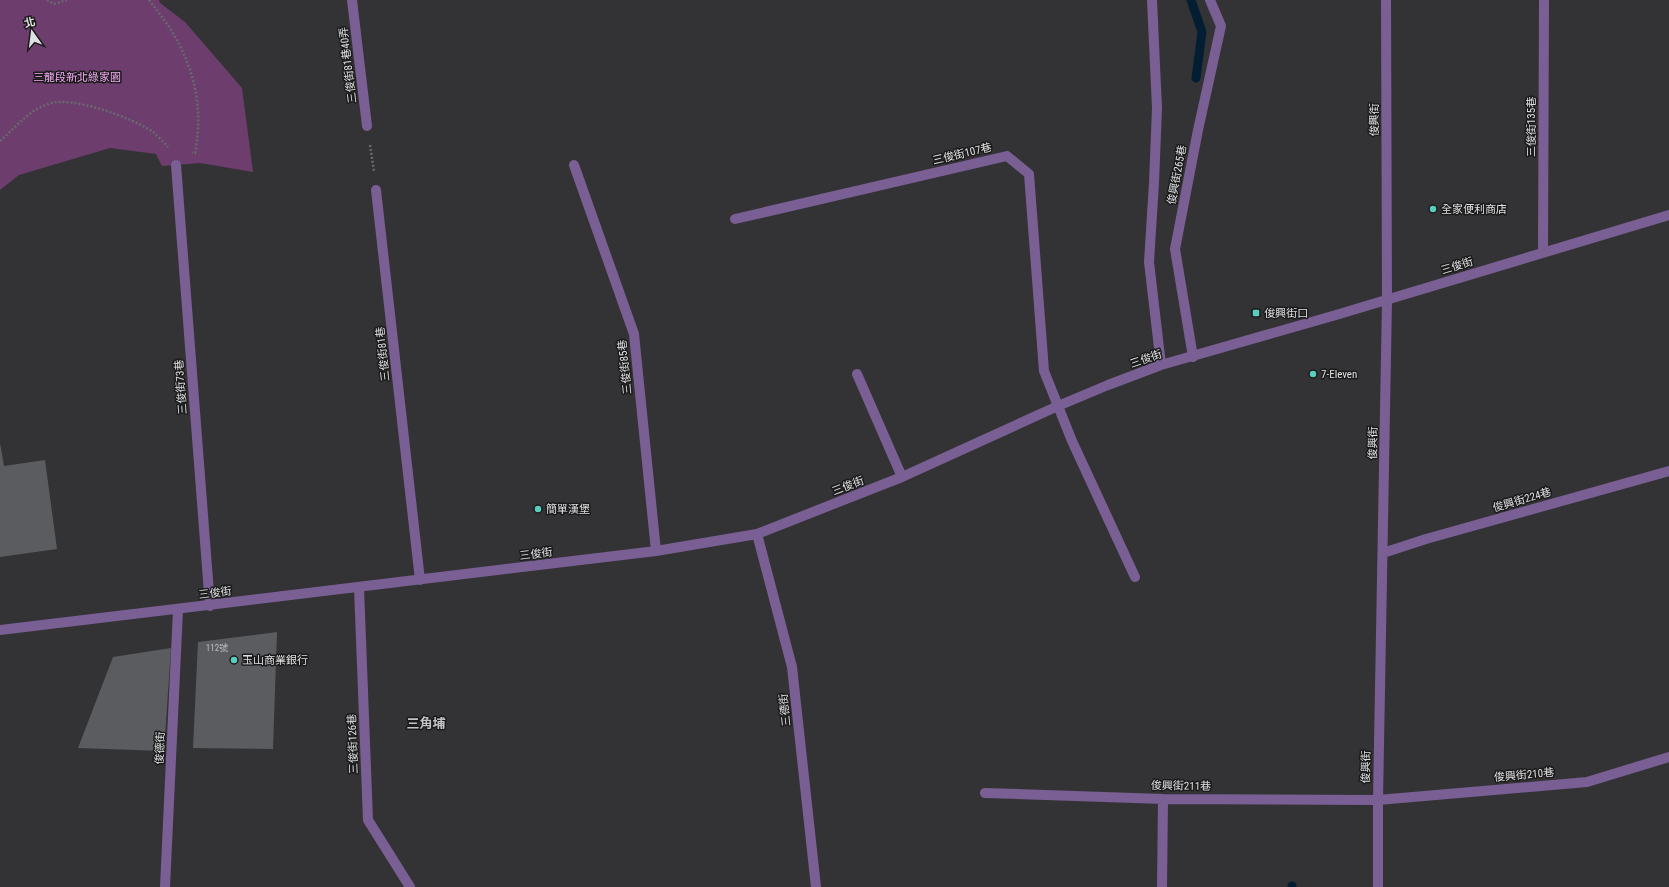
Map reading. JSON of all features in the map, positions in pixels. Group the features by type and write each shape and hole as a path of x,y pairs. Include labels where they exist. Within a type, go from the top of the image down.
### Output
{"street":[{"name":"三俊街81巷40弄","path":"352,0 367,126"},
{"path":"1152,0 1157,108 1149,262 1161,365"},
{"name":"俊興街265巷","path":"1193,356 1175,249 1198,130 1221,26 1210,0"},
{"name":"俊興街","path":"1378,887 1378,800 1388,300 1386,0"},
{"name":"三俊街135巷","path":"1543,253 1544,0"},
{"name":"三俊街107巷","path":"735,219 1007,156 1029,174 1044,371 1058,406"},
{"name":"三俊街73巷","path":"176,165 210,606"},
{"name":"三俊街85巷","path":"574,165 634,334 656,551"},
{"name":"三俊街81巷","path":"376,190 420,580"},
{"name":"三俊街","path":"0,630 178,610 656,551 757,534 902,477 1058,406 1161,365 1388,300 1669,215"},
{"path":"857,374 902,477"},
{"path":"1058,406 1072,441 1135,577"},
{"name":"俊興街224巷","path":"1383,553 1426,539 1669,471"},
{"name":"三德街","path":"757,534 792,667 816,887"},
{"name":"三俊街126巷","path":"359,588 368,820 410,887"},
{"name":"俊德街","path":"166,887 178,610"},
{"name":"俊興街210巷","path":"1378,800 1586,782 1669,756"},
{"name":"俊興街211巷","path":"985,793 1163,798 1378,800"},
{"path":"1162,887 1163,798"}],"path":[{"path":"47,0 54,4 67,0"},
{"path":"149,0 169,27 192,73 198,101 199,134 195,153 189,153"},
{"path":"0,141 31,112 49,103 69,102 124,117 153,132 170,149"},
{"path":"367,126 376,190"}],"green space":[{"name":"三龍段新北綠家園","path":"0,0 159,0 160,3 185,22 242,88 253,172 200,163 162,166 156,154 110,148 19,175 0,190"}],"building":[{"path":"0,443 4,466 45,460 57,549 0,557"},
{"path":"277,632 273,749 193,748 198,642"},
{"path":"171,648 164,751 78,748 113,657"}],"waterway":[{"path":"1191,0 1202,32 1196,78"}],"place":[{"name":"全家便利商店","path":"1433,209"},
{"name":"俊興街口","path":"1256,313"},
{"name":"7-Eleven","path":"1313,374"},
{"name":"簡單漢堡","path":"538,509"},
{"name":"玉山商業銀行","path":"234,660"}],"district":[{"name":"三角埔","path":"426,723"}]}
